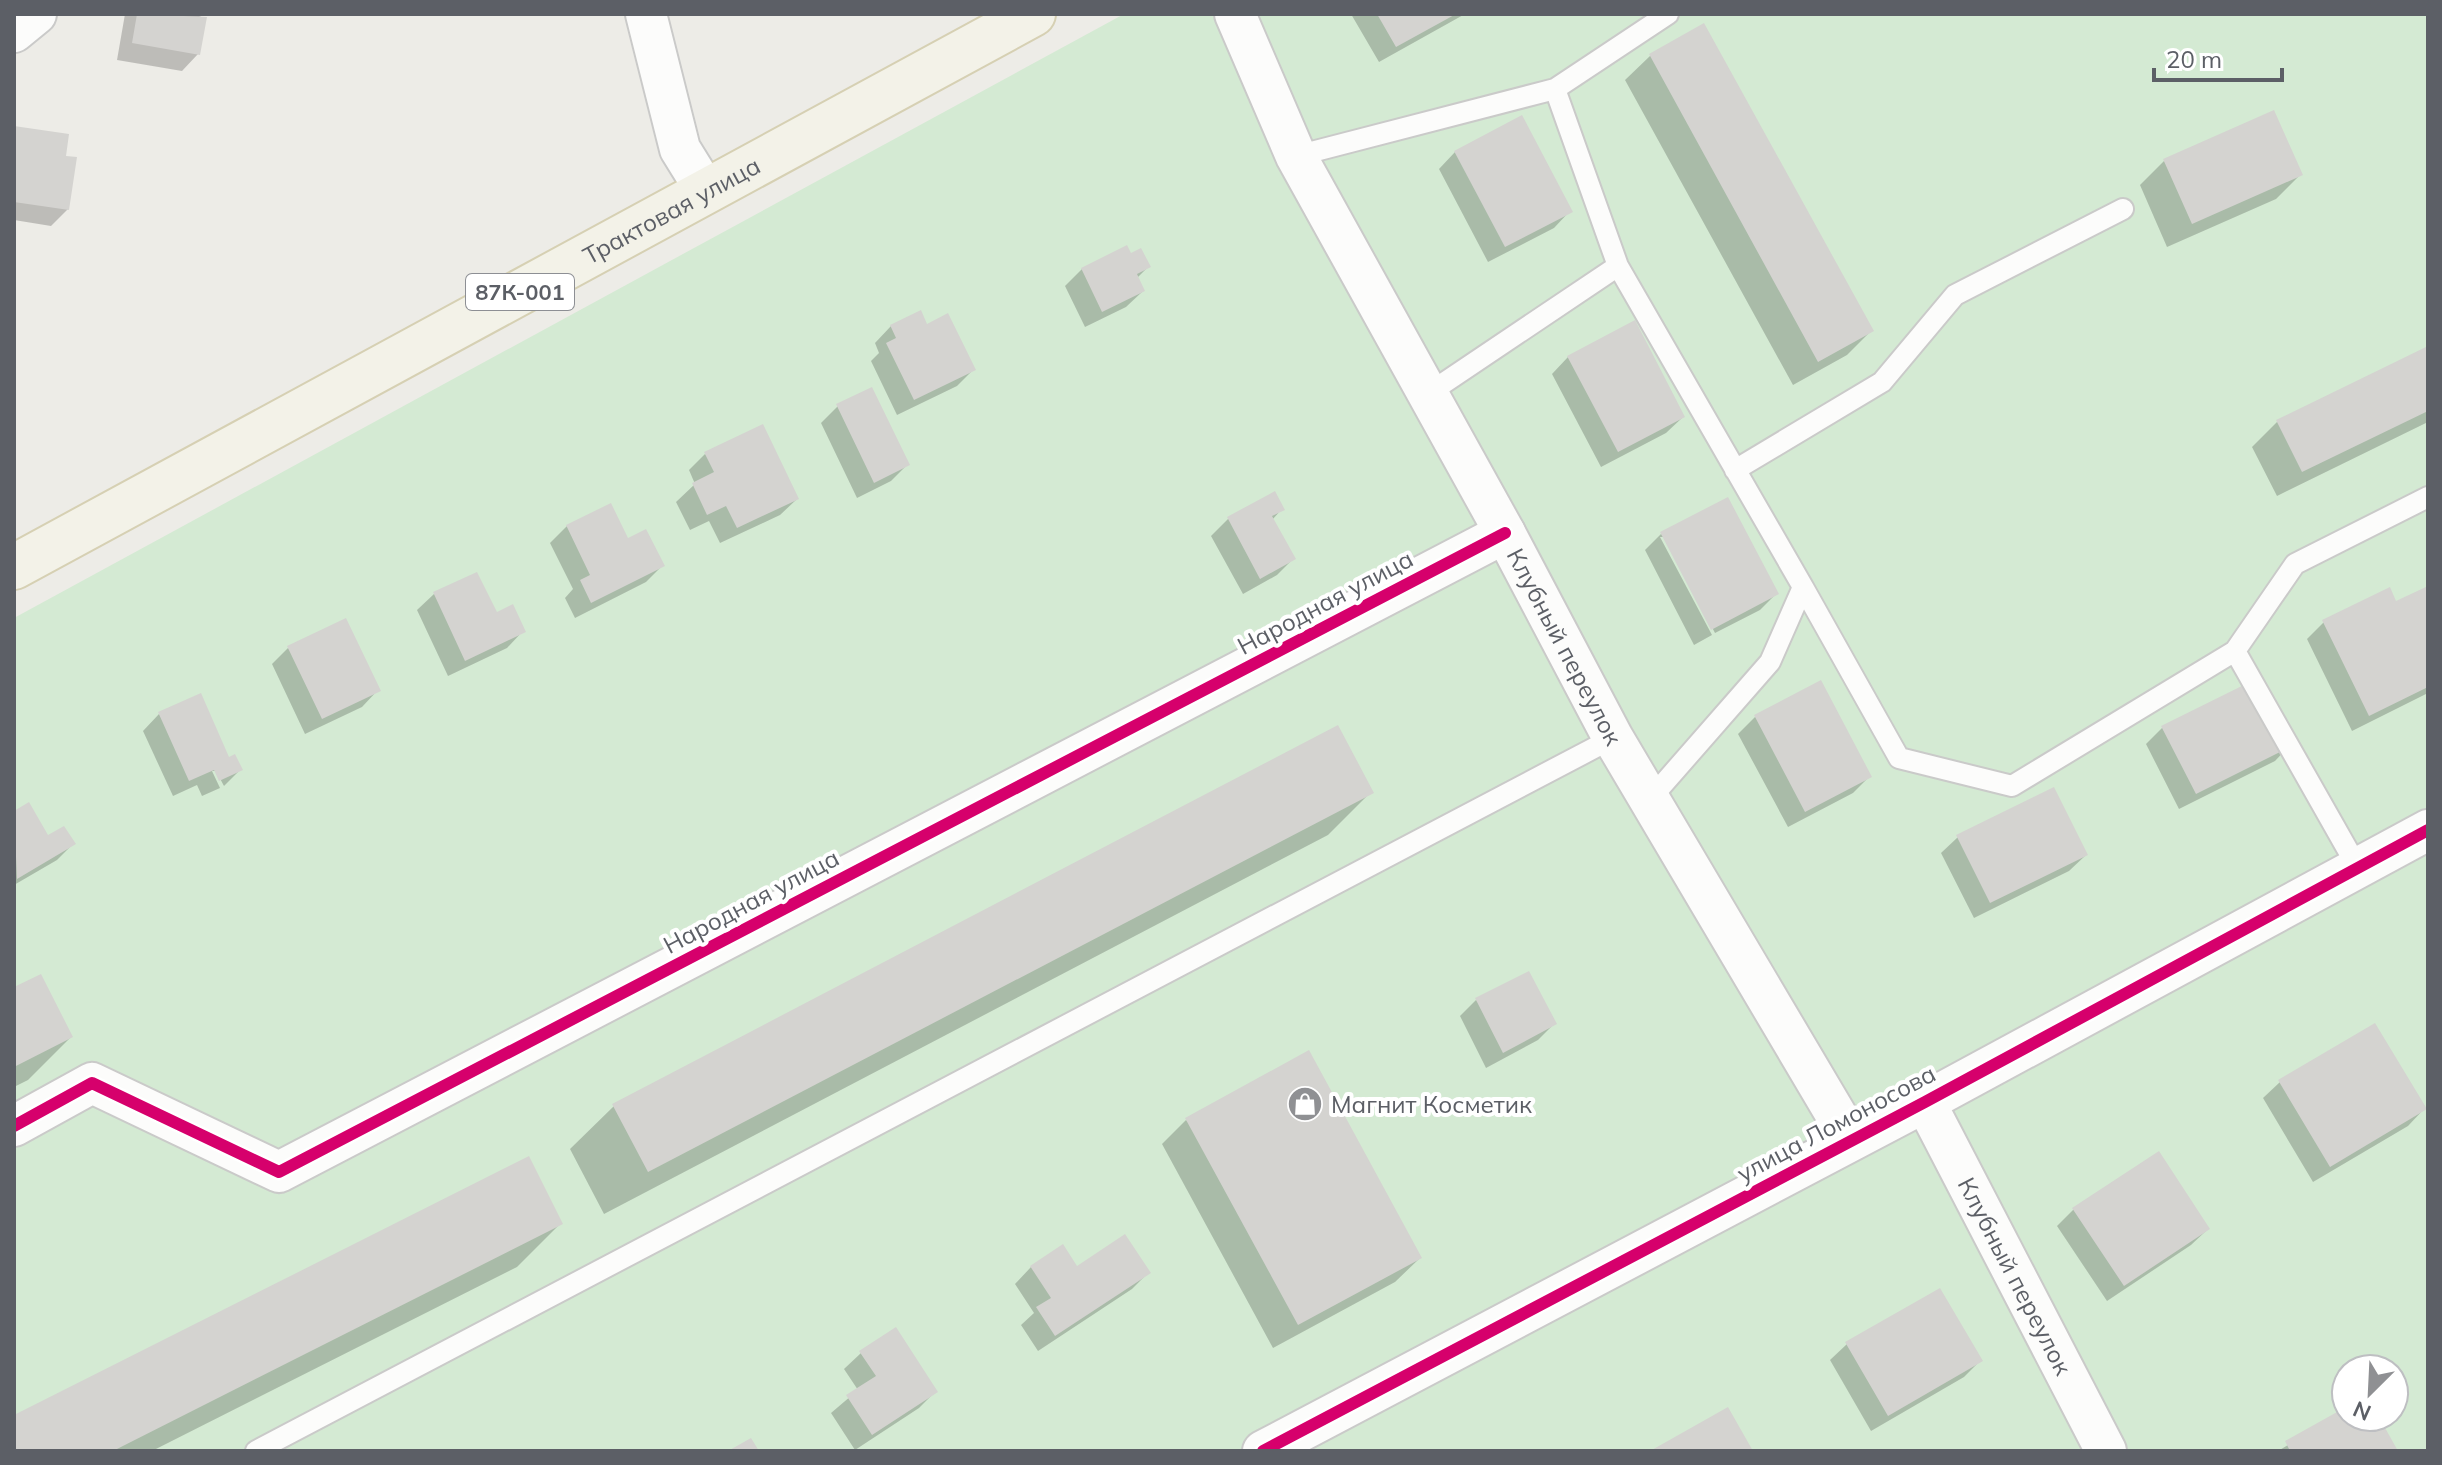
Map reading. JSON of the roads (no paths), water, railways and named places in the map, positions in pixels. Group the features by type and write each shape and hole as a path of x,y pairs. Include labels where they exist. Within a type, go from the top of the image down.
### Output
{"main road":[{"name":"Трактовая улица","path":"14,567 1033,14"}],"street":[{"path":"14,32 36,14"},
{"path":"646,14 680,149 706,191"},
{"name":"Клубный переулок","path":"1235,14 1296,156 1429,393 1613,738 1851,1140"},
{"name":"Народная улица","path":"14,1126 92,1083 279,1172 1505,533"},
{"name":"улица Ломоносова","path":"1263,1451 1925,1102 2428,830"},
{"name":"Клубный переулок","path":"1925,1102 2106,1451"}],"lane":[{"path":"1296,156 1555,89 1668,14"},
{"path":"1555,89 1618,266 1899,758 2012,786 2235,651 2295,564 2428,497"},
{"path":"1735,470 1882,382 1955,295 2123,209"},
{"path":"1429,393 1618,266"},
{"path":"1651,798 1770,662 1803,587"},
{"path":"2235,651 2358,868"},
{"path":"256,1451 1613,738"}],"place":[{"name":"Магнит Косметик","path":"1305,1104"}]}
